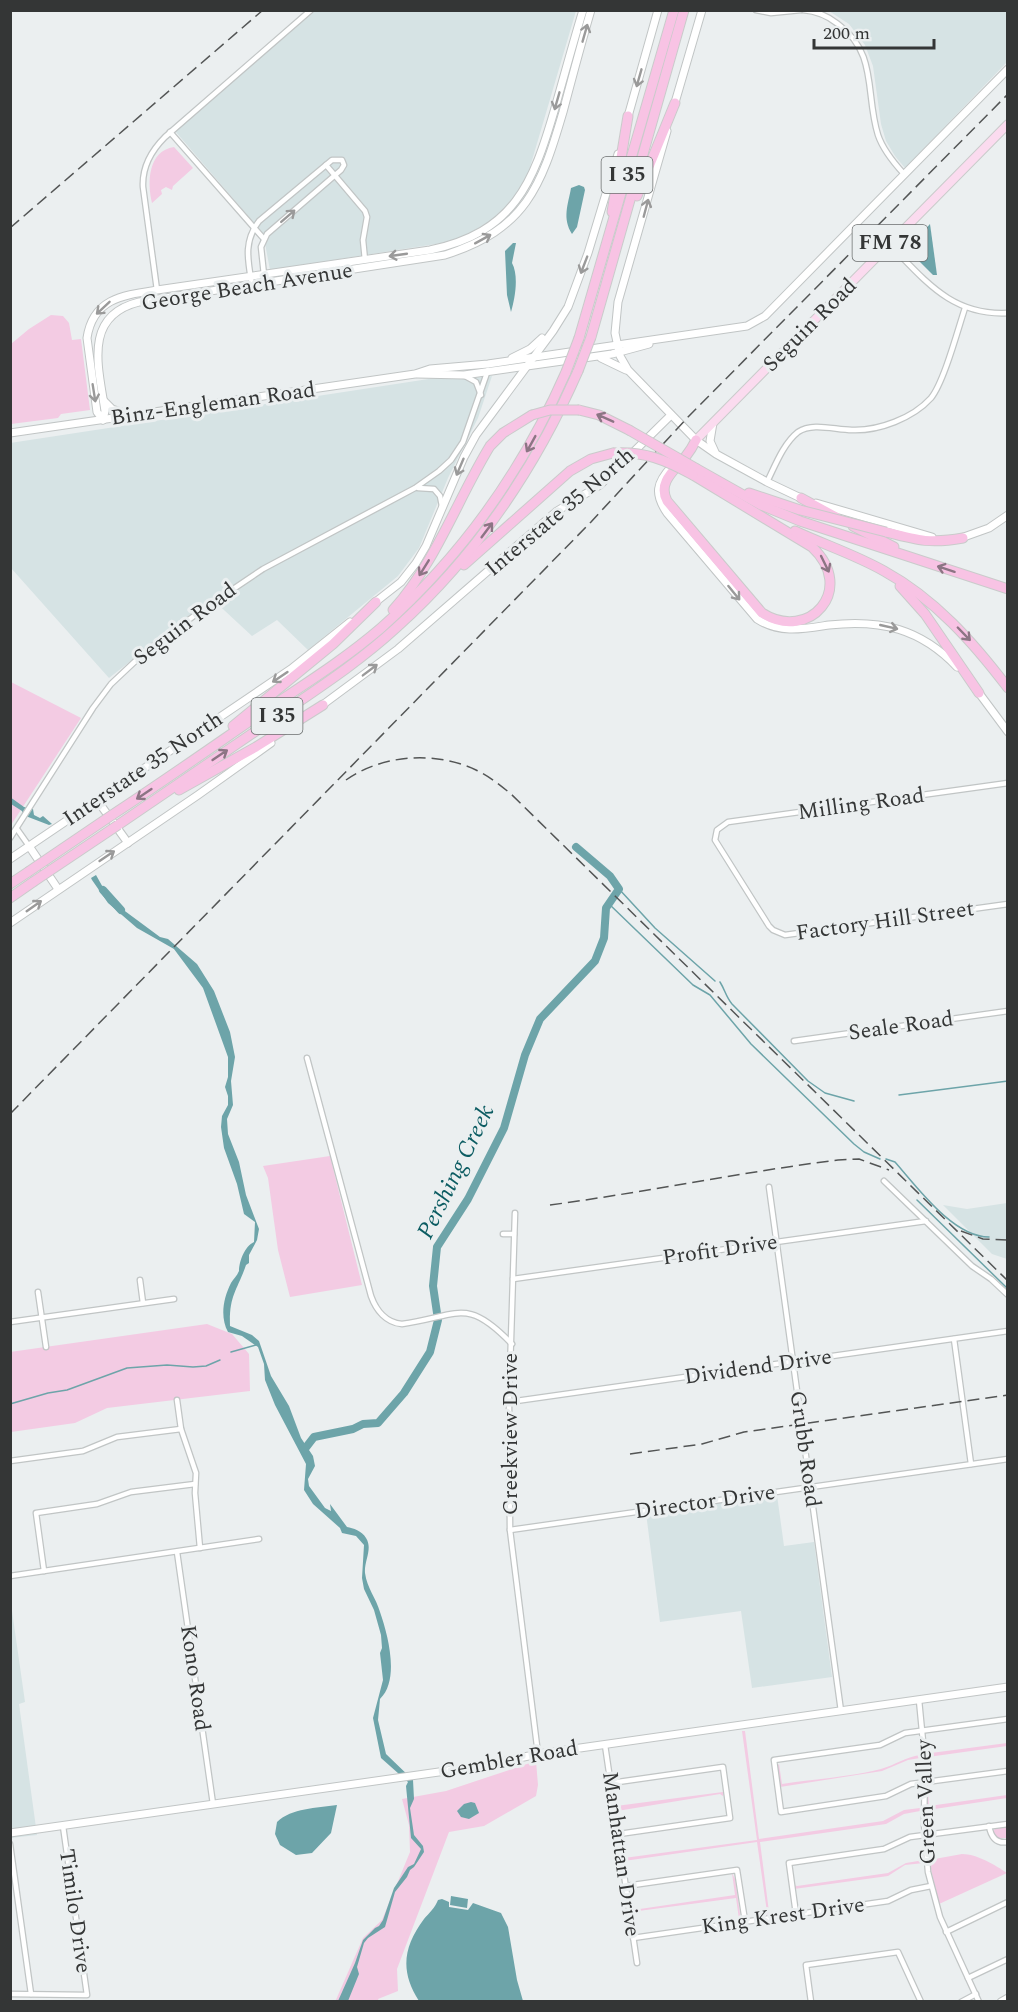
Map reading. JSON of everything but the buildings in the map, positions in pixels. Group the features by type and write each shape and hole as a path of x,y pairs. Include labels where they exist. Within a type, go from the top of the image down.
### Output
{"highway":[{"name":"I 35","path":"10,884 329,668 381,628 448,561 487,512 525,454 550,408 585,323 674,10"},
{"name":"I 35","path":"10,898 356,660 404,621 450,575 483,535 525,474 551,429 578,371 591,337 620,240 684,10"},
{"path":"620,240 675,103"},
{"path":"585,323 611,216 628,116"},
{"path":"381,628 427,564 490,446 503,433 532,415 550,410 579,410 598,415 629,430 695,472 763,517 812,547 828,569 830,590 821,607 806,618 784,622 762,613 667,501 664,495 665,482 696,440"},
{"path":"450,575 462,568 570,471 591,459 613,453 636,452 669,461 800,521 1008,589"},
{"path":"719,483 800,510 928,542 963,538"},
{"path":"801,498 923,561"},
{"path":"763,517 858,557 908,586 947,617 970,640 1008,688"},
{"path":"885,571 925,614 980,693"},
{"path":"207,750 326,650 376,602"},
{"path":"137,812 230,762 323,705"}],"main road":[{"name":"George Beach Avenue","path":"265,279 430,250 457,243 486,228 512,205 528,183 541,157 583,10"},
{"name":"George Beach Avenue","path":"103,420 97,412 87,348 88,333 92,320 102,307 115,298 158,290 251,281 446,255 478,242 511,219 534,192 548,163 591,10"},
{"name":"Interstate 35 North","path":"10,859 291,669 401,582 416,563 426,546 476,435 553,331 568,306 595,233 658,10"},
{"path":"702,10 618,302 614,325 619,353 628,370 696,440 766,482 801,498 921,535 945,539 963,538 989,528 1008,515"},
{"name":"Binz-Engleman Road","path":"415,374 464,375 491,369 500,362 747,326 765,316 1008,69"},
{"name":"Seguin Road","path":"713,423 1008,124"},
{"name":"George Beach Avenue","path":"103,420 105,411 97,351 104,326 115,314 134,303 251,281"},
{"path":"500,362 523,354 537,345 568,306"},
{"name":"Binz-Engleman Road","path":"10,434 415,374 430,369 491,369 527,366 619,353 667,339"},
{"path":"628,370 627,355 632,350"},
{"path":"596,356 628,370"},
{"path":"491,369 507,375 510,387"},
{"path":"104,400 112,409 133,416"},
{"name":"Interstate 35 North","path":"10,923 198,795 398,649 557,511 600,485 671,415"},
{"path":"713,423 710,441 716,454"},
{"name":"FM 78","path":"696,440 713,423"},
{"path":"696,440 664,475 659,486 659,498 667,513 757,619 784,630 853,623 884,625 901,629 921,638 944,653 980,693 1008,732"},
{"path":"97,800 128,843"},
{"path":"29,846 58,889"},
{"name":"Gembler Road","path":"10,1833 453,1770 605,1744 1008,1687"},
{"path":"1001,2001 1008,1998"}],"street":[{"path":"159,299 142,181 150,155 170,132 311,10"},
{"path":"756,10 771,13 802,10 832,19 846,30 859,46 866,62 879,137 894,163 904,174"},
{"path":"170,132 264,239"},
{"path":"251,281 247,249 254,228 332,160 342,160 344,168 267,234 260,253 265,279"},
{"path":"326,165 364,211 367,218 363,240 365,260"},
{"path":"889,244 941,294 965,308 1008,313"},
{"path":"766,482 784,449 804,429 853,430 878,427 897,420 926,402 932,396 941,378 965,308"},
{"name":"Seguin Road","path":"10,838 99,698 121,674 145,652 263,569 415,488 439,471 459,450 491,369"},
{"path":"464,375 476,382 481,395"},
{"path":"415,488 434,489 441,499 442,510"},
{"name":"Milling Road","path":"717,830 728,822 1008,783"},
{"path":"17,829 29,846"},
{"name":"Factory Hill Street","path":"717,830 717,844 769,926 779,934 1008,904"},
{"name":"Seale Road","path":"794,1041 1008,1011"},
{"name":"Creekview Drive","path":"308,1058 370,1296 378,1311 394,1323 402,1324 456,1312 479,1316 493,1325 512,1344 509,1402 510,1530 538,1754"},
{"path":"884,1182 972,1266 1008,1295"},
{"name":"Grubb Road","path":"769,1187 841,1711"},
{"path":"512,1344 515,1213"},
{"name":"Profit Drive","path":"513,1279 926,1221"},
{"path":"503,1234 514,1234"},
{"path":"140,1280 143,1304"},
{"path":"38,1292 46,1347"},
{"path":"10,1322 174,1299"},
{"name":"Dividend Drive","path":"509,1402 1008,1331"},
{"path":"954,1339 970,1464"},
{"path":"177,1400 181,1429 195,1467 200,1548"},
{"path":"10,1461 83,1451 117,1437 181,1429"},
{"name":"Director Drive","path":"510,1530 1008,1459"},
{"path":"45,1571 36,1513 97,1504 131,1492 195,1484"},
{"path":"10,1576 259,1539"},
{"name":"Kono Road","path":"177,1552 213,1804"},
{"path":"106,1554 110,1562"},
{"name":"Green Valley","path":"919,1700 923,1731 925,1835 931,1886 946,1932 980,2001"},
{"path":"1008,1719 902,1734 880,1745 774,1761 781,1812 886,1796 906,1786 1008,1771"},
{"name":"Manhattan Drive","path":"605,1744 637,1963"},
{"path":"611,1783 723,1767 730,1818 619,1834"},
{"path":"796,1914 789,1863 884,1850 905,1839 1008,1824"},
{"name":"Timilo Drive","path":"31,1994 87,1995 63,1826"},
{"path":"989,1826 991,1835 995,1839 1008,1842"},
{"path":"10,1844 31,1994 10,1994"},
{"path":"626,1886 737,1870 745,1921"},
{"name":"King Krest Drive","path":"633,1938 888,1901 911,1890 931,1886"},
{"path":"946,1932 1008,1902"},
{"path":"811,2001 806,1965 898,1952 921,2001"},
{"path":"968,1978 1008,1959"},
{"path":"961,2001 976,1994"}],"shaded area":[{"path":"315,11 576,11 528,174 516,194 498,216 465,236 442,243 270,270 263,233 175,131"},
{"path":"829,11 1007,11 1007,62 905,168 886,141 881,124 873,66 865,45 849,24"},
{"path":"174,147 193,168 173,186 172,190 166,187 161,190 162,194 152,203 150,177 154,161 159,154"},
{"path":"51,315 63,316 69,323 72,340 81,339 90,410 61,414 58,418 11,424 11,344"},
{"path":"492,376 478,418 448,478 419,548 398,576 308,650 277,620 252,636 211,598 109,678 11,568 10,443 435,378 464,379"},
{"path":"11,682 81,718 11,825"},
{"path":"330,1156 362,1285 290,1297 278,1250 268,1178 263,1166"},
{"path":"1007,1203 1007,1259 992,1254 943,1205 967,1209"},
{"path":"207,1324 232,1334 249,1354 250,1391 107,1408 75,1423 11,1432 10,1352"},
{"path":"777,1495 784,1546 814,1542 832,1677 752,1688 741,1611 660,1622 646,1513"},
{"path":"10,1597 25,1702 19,1704 37,1835 11,1838"},
{"path":"742,1731 745,1731 759,1839 883,1821 904,1810 920,1808 920,1811 904,1814 886,1824 760,1842 769,1912 772,1915 764,1916 767,1912 757,1842 624,1861 624,1858 757,1840"},
{"path":"919,1735 922,1771 921,1778 920,1758 908,1760 882,1771 780,1787 777,1767 779,1764 782,1784 869,1772 920,1755"},
{"path":"1007,1743 1007,1746 928,1757 927,1754 931,1753"},
{"path":"536,1761 538,1785 536,1796 484,1826 449,1832 397,1969 398,1991 378,1999 379,2001 335,2002 363,1938 382,1920 410,1852 409,1825 402,1799 446,1791"},
{"path":"928,1788 929,1806 1007,1795 1007,1798 928,1810 928,1828 931,1830 927,1829 926,1825"},
{"path":"723,1792 723,1796 720,1794 617,1811 616,1806"},
{"path":"1007,1826 1007,1838 997,1838 993,1833 995,1828"},
{"path":"962,1854 980,1858 1007,1873 939,1904 929,1860"},
{"path":"924,1860 924,1863 905,1865 888,1876 794,1889 794,1885 888,1873 906,1863"},
{"path":"732,1873 735,1879 739,1919 736,1898 631,1912 628,1891 630,1888 633,1910 735,1895"}],"water":[{"path":"579,185 585,190 577,227 572,234 566,217 567,206 571,188"},
{"path":"930,224 937,275 933,275 907,249"},
{"path":"516,243 512,263 516,287 511,312 507,295 505,251"},
{"path":"10,797 24,807 33,809 34,815 40,818 43,816 52,824 49,825 23,815 22,811 11,804"},
{"path":"96,875 110,900 160,937 168,939 197,964 214,991 230,1032 235,1057 231,1081 233,1105 227,1119 228,1134 239,1162 246,1195 259,1229 257,1240 249,1255 249,1263 246,1265 232,1300 230,1326 252,1335 259,1341 271,1376 289,1406 301,1438 313,1456 315,1466 308,1479 309,1486 325,1508 331,1511 330,1504 347,1527 360,1532 368,1542 365,1573 383,1622 389,1645 391,1669 390,1681 380,1699 378,1720 386,1754 413,1780 414,1799 410,1808 414,1835 423,1846 424,1852 395,1892 385,1927 364,1943 357,1967 359,1974 348,2001 338,2001 363,1940 383,1920 394,1888 408,1867 414,1864 421,1849 411,1838 406,1786 408,1782 381,1758 373,1718 383,1680 380,1653 382,1648 374,1610 364,1589 362,1578 364,1545 356,1536 342,1533 340,1528 313,1504 304,1490 306,1464 275,1405 265,1380 264,1364 258,1347 242,1336 228,1332 224,1320 226,1295 239,1271 243,1254 254,1242 255,1222 244,1214 237,1184 224,1148 221,1127 222,1116 228,1105 225,1087 228,1077 228,1057 203,988 174,949 137,928 108,903 91,878"},
{"path":"475,1803 479,1813 469,1819 461,1817 457,1811 464,1804"},
{"path":"337,1805 331,1833 312,1853 296,1855 280,1845 275,1834 277,1822 283,1817 305,1809"},
{"path":"451,1896 468,1899 467,1908 450,1905"},
{"path":"438,1900 449,1902 449,1907 468,1910 473,1903 501,1913 508,1927 523,2001 419,2001 409,1980 406,1960 408,1950 417,1929"}],"waterway":[{"name":"Pershing Creek","path":"437,1313 433,1286 437,1247 468,1199 504,1128 525,1055 540,1019 595,961 604,938 606,908 619,889 610,876 576,847"},
{"path":"619,889 655,928 715,981"},
{"path":"103,890 121,910"},
{"path":"608,903 693,985 710,995 751,1044 854,1144 864,1152 880,1159"},
{"path":"720,982 732,1004 808,1081 825,1093 854,1101"},
{"path":"899,1095 1008,1081"},
{"path":"886,1159 895,1162 925,1197 949,1220 976,1235 989,1237"},
{"path":"917,1200 1008,1289"},
{"name":"Pershing Creek","path":"304,1450 314,1437 353,1429 363,1424 378,1423 404,1393 430,1352 438,1320"},
{"path":"231,1352 256,1345"},
{"path":"10,1404 67,1390 127,1368 167,1365 206,1366 220,1360"}],"railway":[{"path":"10,228 263,10"},
{"path":"10,1114 591,522 689,416 1008,94"},
{"path":"346,780 361,771 393,760 427,758 460,764 481,772 499,784 1008,1281"},
{"path":"550,1205 838,1160 859,1159 889,1170"},
{"path":"961,1231 983,1239 1008,1240"},
{"path":"630,1454 702,1444 744,1432 1008,1395"}]}
